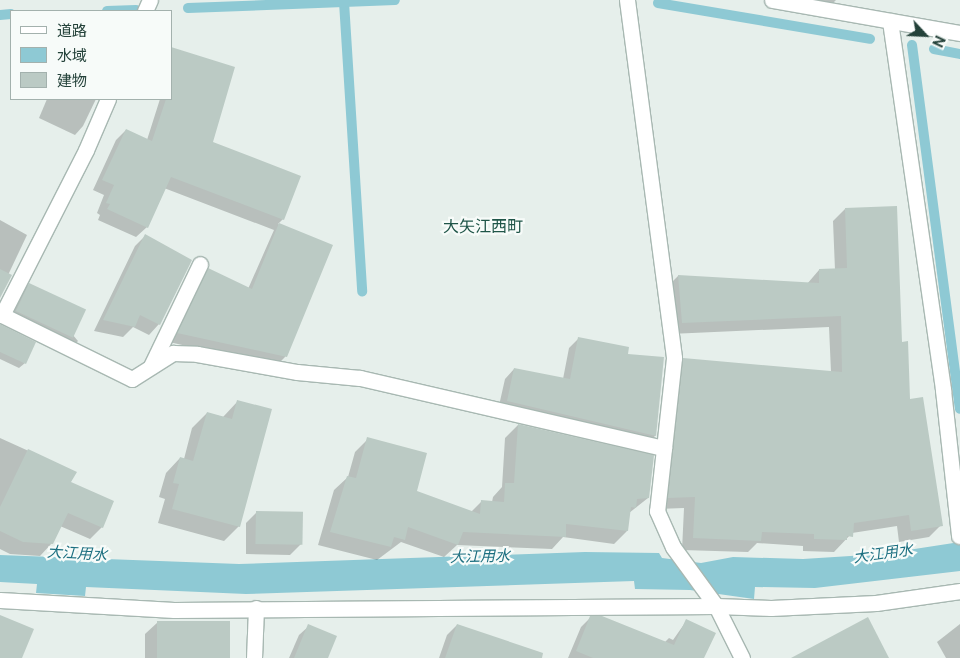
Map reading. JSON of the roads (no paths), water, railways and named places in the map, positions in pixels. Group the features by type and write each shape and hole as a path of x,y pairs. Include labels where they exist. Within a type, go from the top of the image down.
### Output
{"street":[{"path":"628,0 674,358 657,511 680,556 716,606 742,658"},
{"path":"772,0 960,33"},
{"path":"890,21 943,390 959,536"},
{"path":"108,100 86,150 1,315 132,379 173,353 197,354 297,372 360,378 664,448"},
{"path":"151,366 200,264"},
{"path":"0,600 174,610 716,606 771,608 876,603 960,591"},
{"path":"254,658 256,608"}],"water":[{"name":"大江用水","path":"960,542 960,571 815,588 755,587 754,599 690,590 635,589 634,581 246,594 86,587 85,596 36,593 37,584 0,582 0,555 239,564 585,552 659,553 662,558 701,563 733,557 803,559 882,554"}],"waterway":[{"path":"188,8 395,0"},
{"path":"344,2 362,291"},
{"path":"658,3 870,39"},
{"path":"0,15 10,14"},
{"path":"912,45 960,409"},
{"path":"934,49 960,54"}],"district":[{"name":"大矢江西町","path":"483,227"}]}
